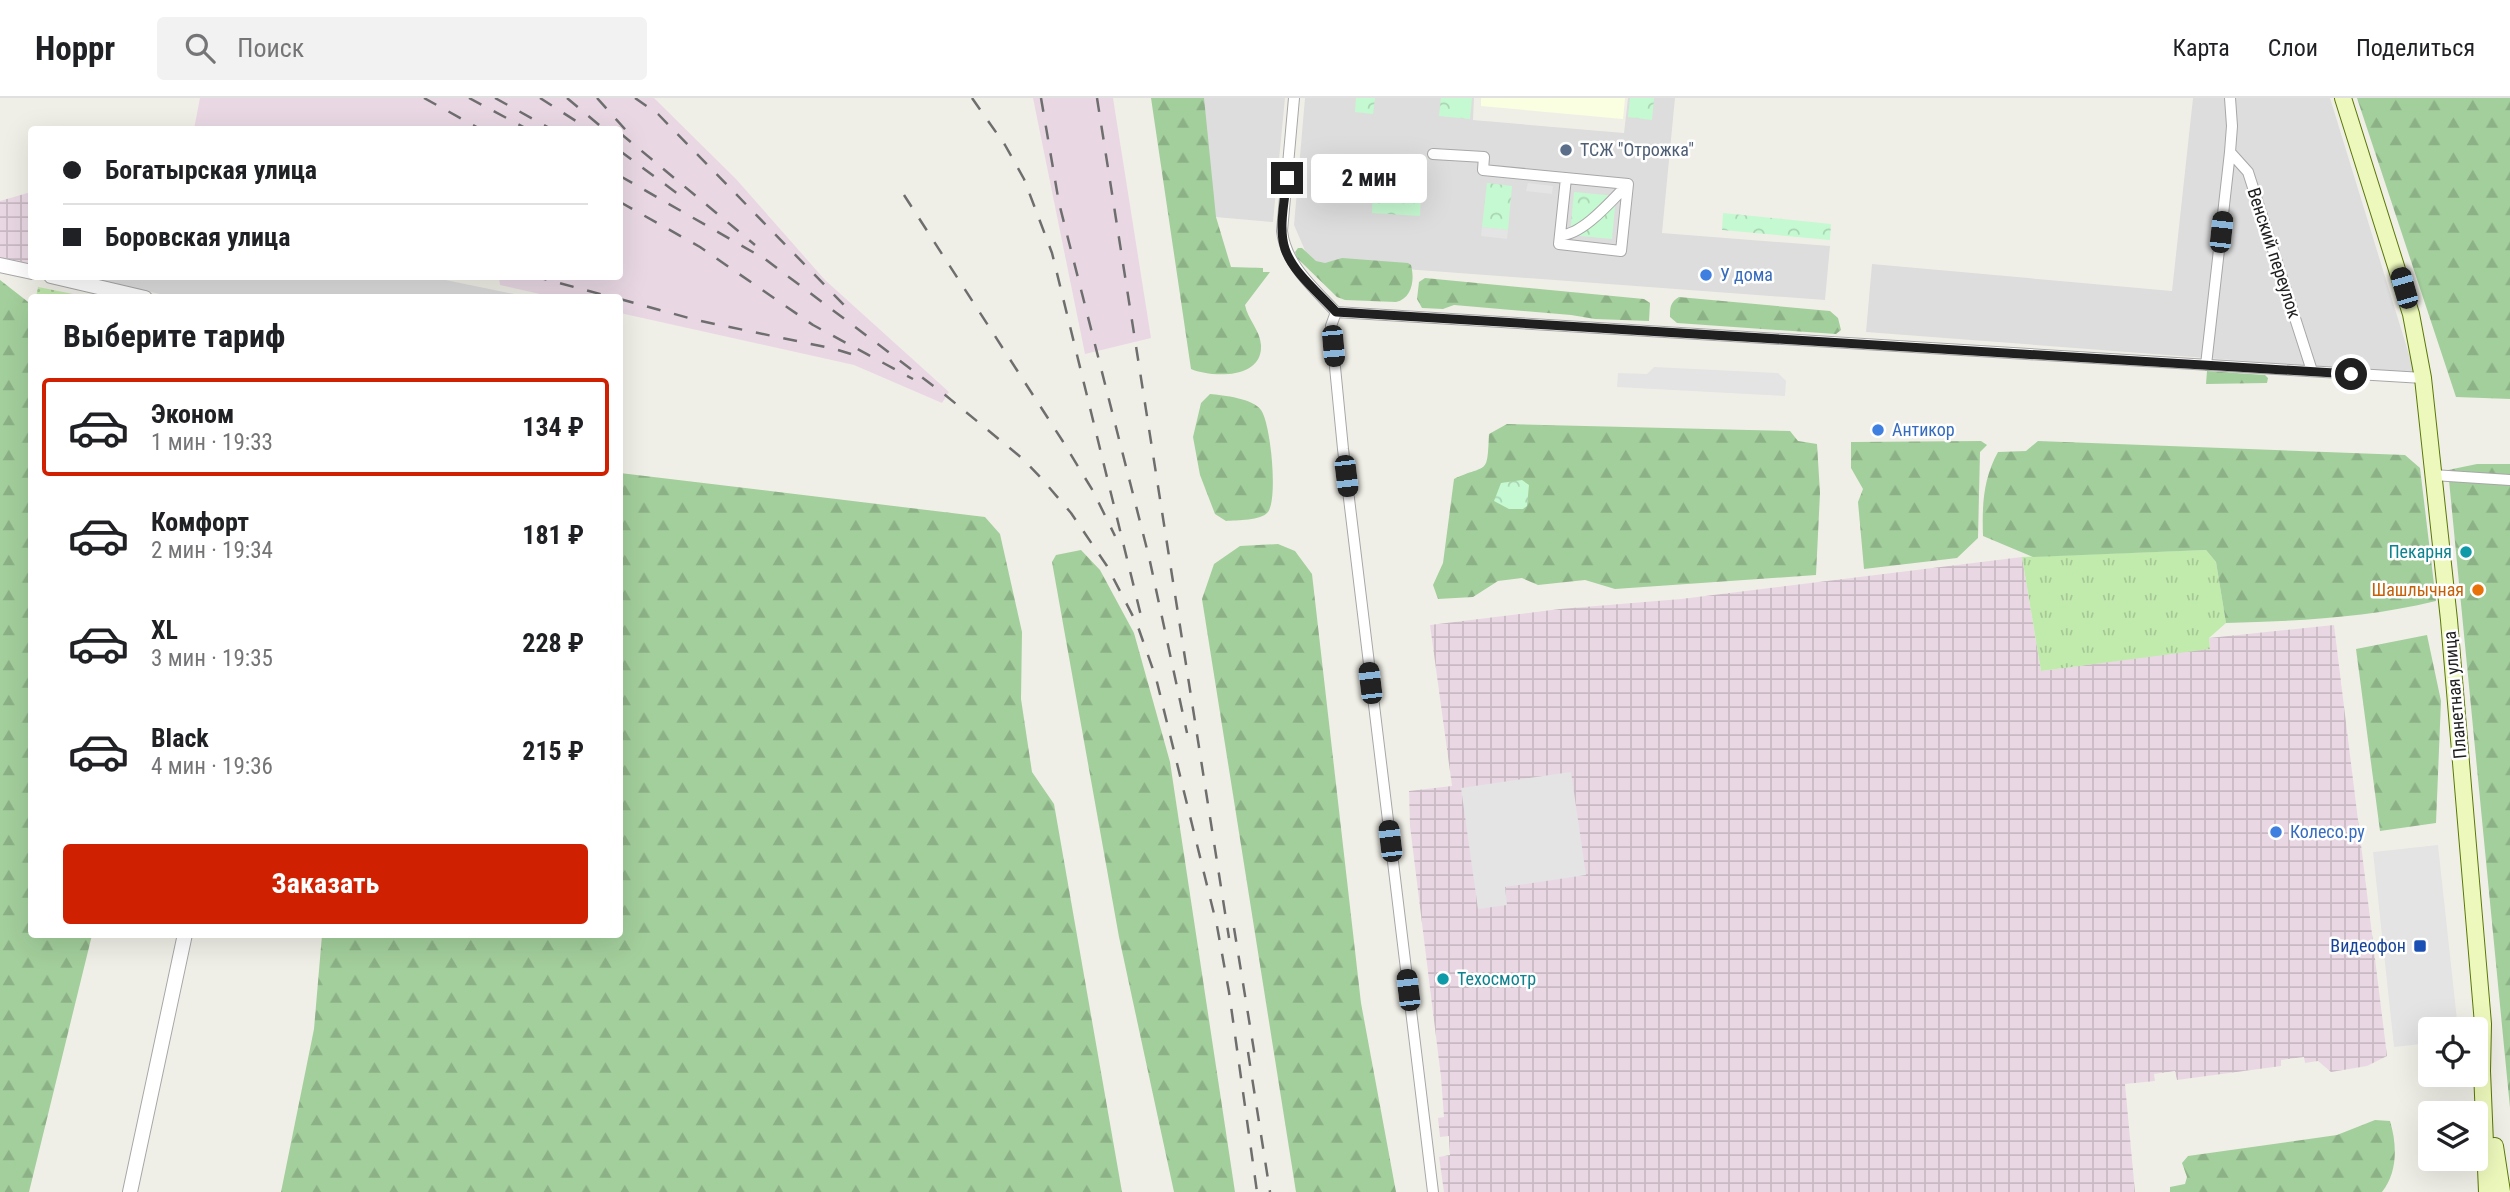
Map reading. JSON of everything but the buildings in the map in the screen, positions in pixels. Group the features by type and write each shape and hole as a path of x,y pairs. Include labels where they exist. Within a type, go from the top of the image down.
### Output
{"main road":[{"name":"Планетная улица","path":"2343,98 2412,314 2423,378 2449,620 2482,1017"},
{"path":"2488,1048 2499,1192"},
{"name":"Планетная улица","path":"2482,1087 2485,1187"}],"street":[{"path":"1294,98 1282,231 1284,247 1291,262 1336,312 2423,378"},
{"path":"2206,365 2230,152 2230,98"},
{"name":"Венский переулок","path":"2230,152 2248,172 2312,371"},
{"path":"1433,154 1484,157 1483,170 1628,184"},
{"path":"1566,178 1559,244 1621,251 1628,184"},
{"path":"1560,235 1570,235 1628,184"},
{"path":"0,265 28,271"},
{"path":"68,280 128,294"},
{"path":"1336,312 1331,326 1343,449 1433,1192"},
{"path":"2433,475 2510,480"},
{"path":"130,1192 184,938"}],"shaded area":[{"path":"200,98 654,98 736,179 825,280 949,392 942,403 854,365 623,314 623,294 540,294 500,285 499,280 623,280 623,126 195,126"},
{"path":"1033,98 1113,98 1151,338 1085,354"},
{"path":"1203,98 1285,98 1273,222 1215,217"},
{"path":"1305,98 1474,98 1473,120 1624,133 1628,98 1675,98 1662,233 1830,246 1825,300 1310,262 1294,225"},
{"path":"1481,98 1625,98 1623,119 1481,106"},
{"path":"2193,98 2330,98 2415,374 1866,332 1872,264 2172,291"},
{"path":"1528,183 1553,186 1552,194 1526,191"},
{"path":"28,193 28,263 0,257 0,201"},
{"path":"1482,227 1508,230 1507,239 1481,236"},
{"path":"97,280 446,280 514,294 160,294"},
{"path":"1654,367 1778,373 1786,381 1785,396 1617,387 1618,373 1647,374"},
{"name":"Видеофон","path":"2022,557 2041,671 2210,648 2209,638 2334,625 2387,1056 2367,1066 2331,1072 2318,1061 2305,1063 2304,1057 2281,1060 2281,1066 2177,1080 2175,1071 2154,1074 2155,1081 2125,1084 2135,1192 1444,1192 1439,1157 1450,1155 1449,1136 1440,1137 1438,1118 1444,1117 1441,1077 1410,826 1409,791 1452,786 1430,625 1560,609 1681,599"},
{"path":"1571,772 1586,875 1505,887 1507,905 1478,909 1461,788"},
{"path":"2438,845 2457,1017 2418,1017 2418,1044 2394,1047 2373,852"}],"green space":[{"path":"1151,98 1204,98 1216,217 1231,267 1263,268 1263,272 1270,272 1245,305 1261,345 1254,364 1245,370 1211,374 1191,369"},
{"path":"1356,98 1375,98 1373,114 1355,112"},
{"path":"1441,98 1472,98 1470,119 1439,116"},
{"path":"1630,98 1654,98 1652,120 1628,117"},
{"path":"2357,98 2510,98 2510,399 2456,397"},
{"path":"1388,155 1427,158 1425,180 1420,184 1390,181 1386,173"},
{"path":"1352,156 1378,158 1377,182 1364,181"},
{"path":"1487,183 1512,186 1508,230 1482,227"},
{"path":"1373,190 1421,193 1420,216 1372,213"},
{"path":"1574,192 1616,196 1612,239 1570,235"},
{"path":"1723,213 1831,224 1830,240 1722,230"},
{"path":"1302,248 1316,261 1325,263 1342,258 1408,263 1412,271 1411,288 1406,297 1396,302 1345,300 1337,297 1297,258 1295,252"},
{"path":"1425,278 1644,299 1650,303 1649,321 1595,319 1454,305 1443,309 1422,308 1417,299 1419,282"},
{"path":"0,280 28,302 28,938 91,938 29,1192 0,1192"},
{"path":"38,287 73,294 37,294"},
{"path":"1679,297 1830,311 1838,318 1841,330 1836,334 1677,323 1670,317 1670,311 1672,303"},
{"path":"2207,371 2265,375 2268,378 2267,383 2206,384"},
{"path":"1210,394 1252,403 1261,410 1265,418 1272,461 1273,493 1265,515 1248,520 1226,521 1215,514 1200,475 1193,437 1201,403"},
{"path":"1507,424 1790,431 1798,441 1817,444 1820,493 1816,575 1615,589 1585,580 1538,585 1522,578 1498,581 1473,597 1438,599 1433,585 1443,563 1454,479 1484,467 1489,434"},
{"path":"1981,441 1987,445 1980,452 1978,538 1957,558 1864,569 1858,502 1863,489 1851,468 1851,442"},
{"path":"2038,441 2405,455 2420,468 2436,601 2358,615 2226,623 2216,562 2206,550 2033,557 1983,536 1984,493 1998,452 2026,451"},
{"path":"2477,464 2510,464 2510,1108 2448,470"},
{"path":"623,473 985,517 1000,534 1022,632 1021,699 1032,772 1054,804 1122,1192 281,1192 314,1029 322,938 623,938"},
{"path":"1522,480 1529,485 1527,506 1523,509 1509,509 1494,501 1501,483"},
{"path":"1278,544 1295,551 1312,574 1361,1003 1396,1192 1296,1192 1202,599 1214,564 1240,546"},
{"path":"1081,550 1100,570 1134,633 1170,762 1235,1192 1174,1192 1119,937 1052,562 1056,555"},
{"path":"2206,550 2216,562 2226,623 2209,638 2210,649 2041,671 2022,557"},
{"path":"2427,635 2441,701 2436,823 2380,831 2356,649"},
{"path":"2375,1120 2390,1121 2394,1139 2395,1158 2391,1176 2382,1192 2170,1192 2170,1187 2185,1184 2187,1177 2182,1163 2188,1156 2337,1135"}],"railway":[{"path":"424,98 475,126"},
{"path":"469,98 522,126"},
{"path":"495,98 546,126"},
{"path":"540,98 584,126"},
{"path":"567,98 600,126"},
{"path":"597,98 622,126"},
{"path":"635,98 658,114 845,306"},
{"path":"972,98 1005,145 1024,179 1052,253 1143,624"},
{"path":"1041,98 1059,203 1149,557 1187,733"},
{"path":"1097,98 1229,938"},
{"path":"623,127 632,137"},
{"path":"623,135 755,245"},
{"path":"623,153 678,194"},
{"path":"623,178 765,259 944,394 1023,459 1071,513 1107,566 1137,624 1156,678 1217,926 1257,1192"},
{"path":"904,195 1062,440 1093,491 1115,536"},
{"path":"623,204 700,247 813,325 913,379"},
{"path":"548,280 600,294"},
{"path":"623,300 696,320 851,354"},
{"path":"1234,928 1256,1063"},
{"path":"1248,1052 1270,1192"}],"place":[{"name":"ТСЖ \"Отрожка\"","path":"1566,150"},
{"name":"У дома","path":"1706,275"},
{"name":"Антикор","path":"1878,430"},
{"name":"Пекарня","path":"2466,552"},
{"name":"Шашлычная","path":"2478,590"},
{"name":"Колесо.ру","path":"2276,832"},
{"name":"Видеофон","path":"2420,946"},
{"name":"Техосмотр","path":"1443,979"}],"route":[{"path":"1287,178 1282,231 1284,247 1291,262 1336,312 2351,374"}]}
